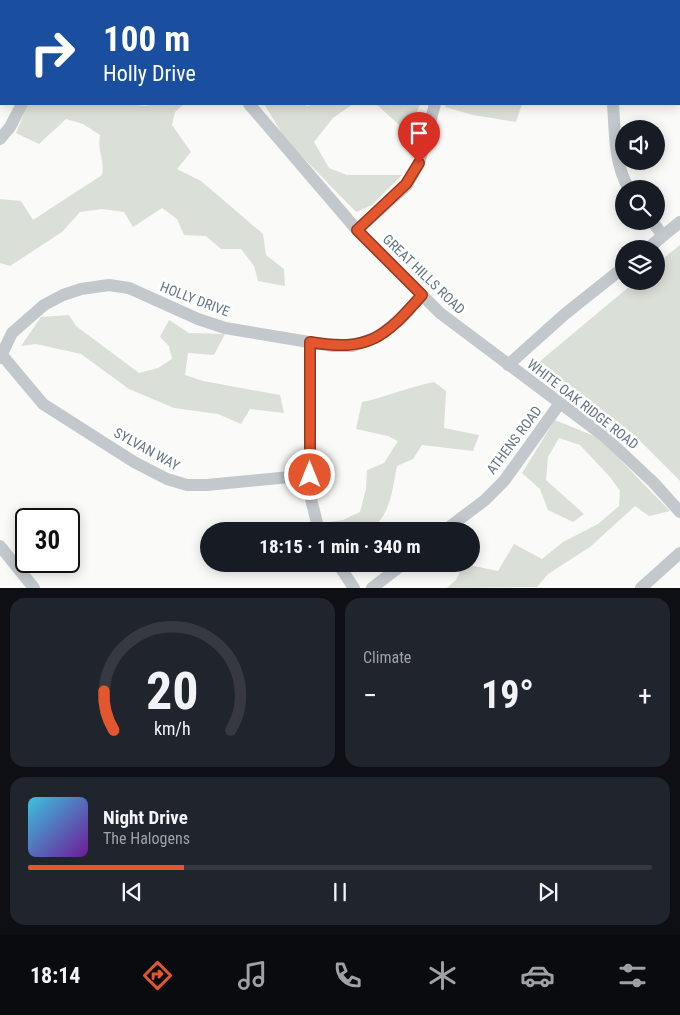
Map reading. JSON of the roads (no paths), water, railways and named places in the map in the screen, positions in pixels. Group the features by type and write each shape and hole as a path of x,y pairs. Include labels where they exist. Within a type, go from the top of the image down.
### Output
{"street":[{"path":"0,139 10,128 22,105"},
{"name":"GREAT HILLS ROAD","path":"250,105 357,230 440,313 508,365"},
{"path":"357,230 406,184 421,157 435,105"},
{"path":"613,105 621,172 625,180"},
{"path":"658,240 680,222"},
{"path":"659,230 663,236"},
{"name":"WHITE OAK RIDGE ROAD","path":"615,274 565,314 508,365 618,448 680,512"},
{"name":"HOLLY DRIVE","path":"1,356 12,333 44,305 80,289 110,285 129,288 224,328 333,346 352,346 365,343 392,327 422,295"},
{"path":"310,342 310,496 317,522"},
{"name":"SYLVAN WAY","path":"1,356 43,404 134,462 166,479 187,485 207,485 310,475"},
{"name":"ATHENS ROAD","path":"456,522 485,500 504,481 560,403"},
{"path":"0,546 34,588"},
{"path":"641,588 680,553"},
{"path":"343,572 354,588"},
{"path":"372,588 393,572"}]}
